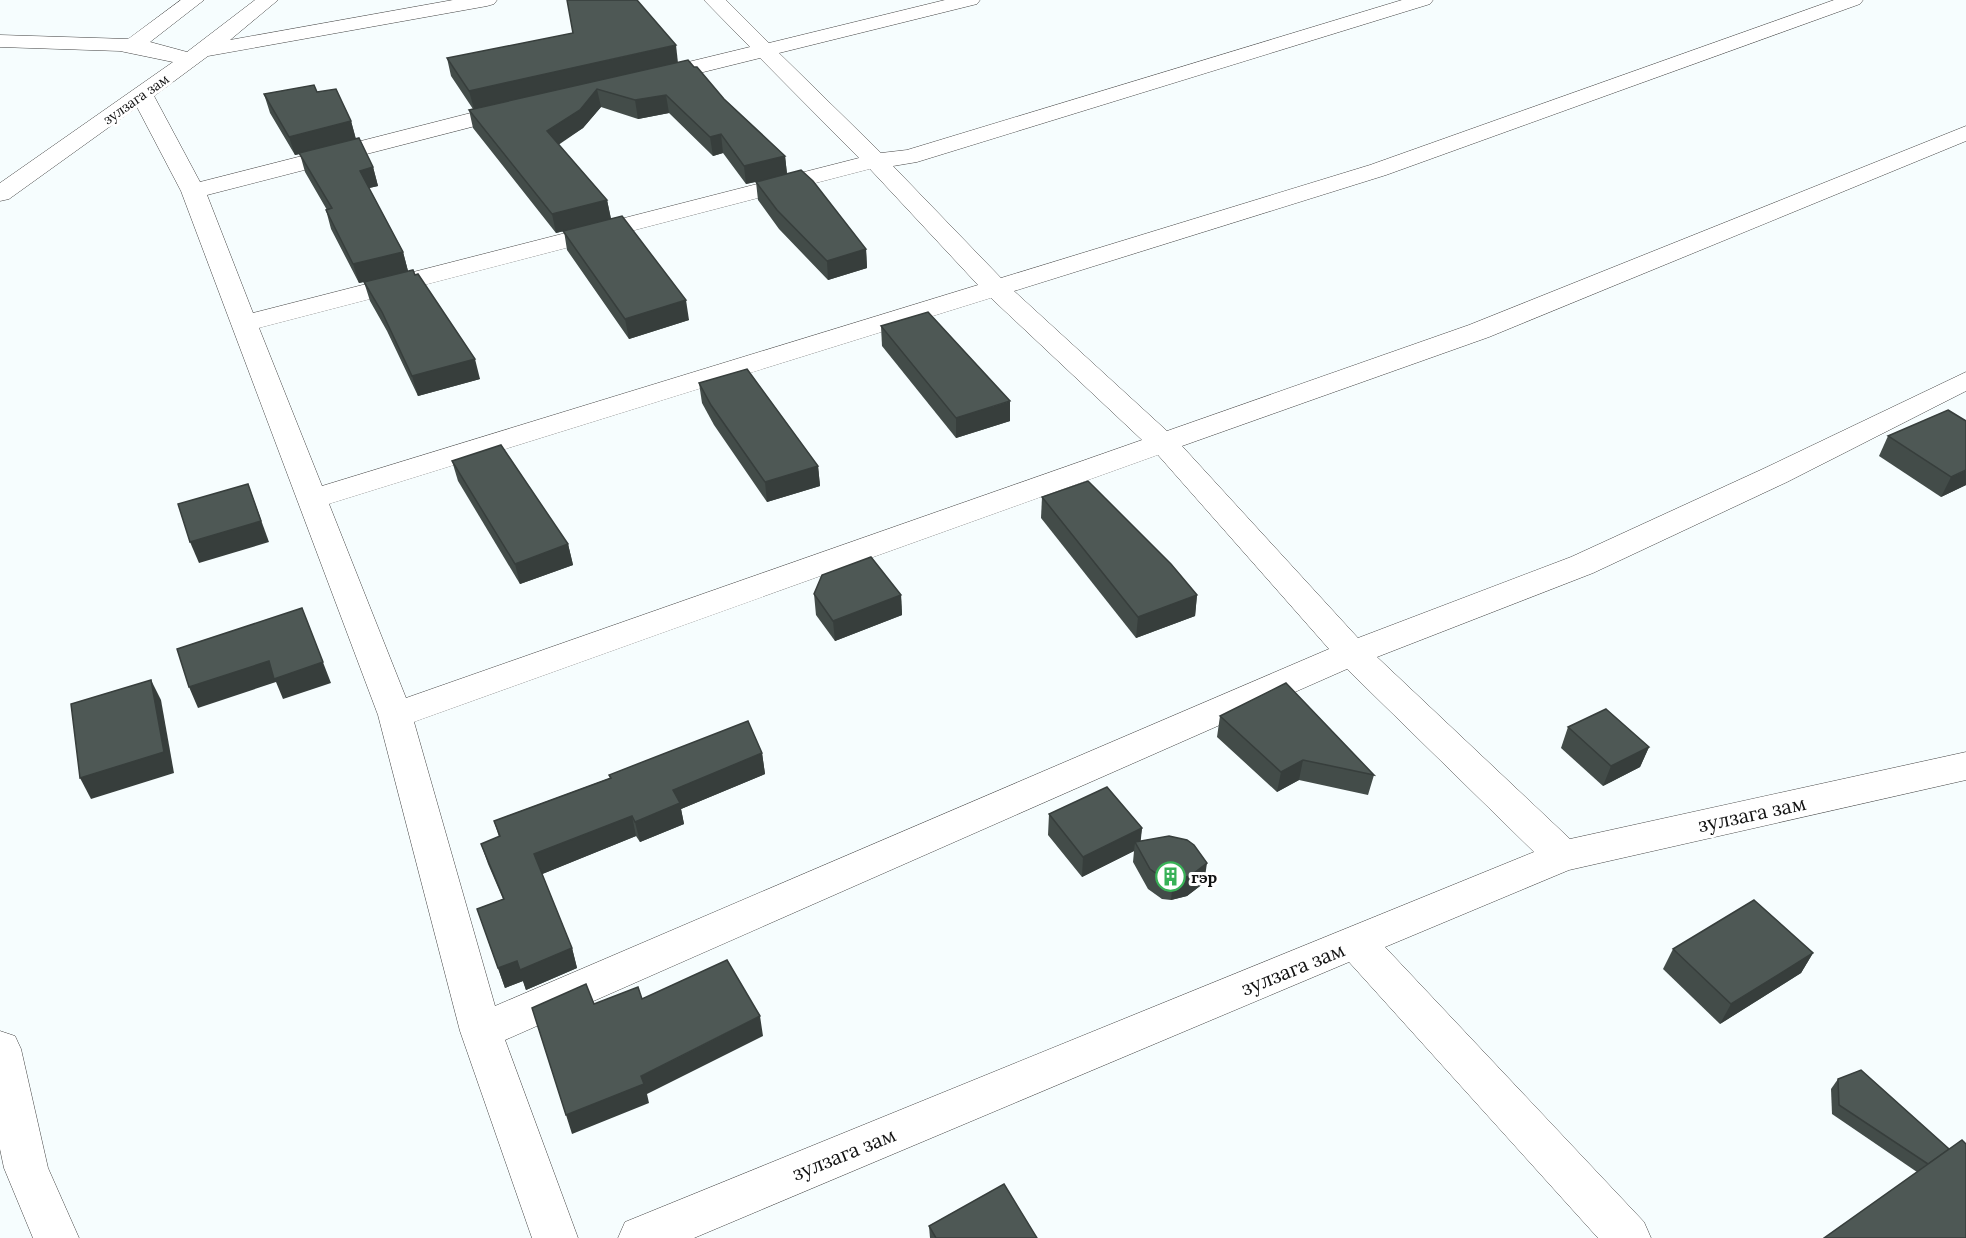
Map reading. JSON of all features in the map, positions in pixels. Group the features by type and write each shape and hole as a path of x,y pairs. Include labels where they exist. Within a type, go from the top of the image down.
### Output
{"street":[{"path":"133,45 194,0"},
{"name":"зулзага зам","path":"0,194 142,95 268,0"},
{"path":"0,41 100,42 151,47 197,55 487,0"},
{"path":"714,0 875,161 996,288 1162,442 1352,652 1563,856"},
{"path":"629,83 766,52 970,0"},
{"path":"243,324 875,161 909,157 1423,0"},
{"path":"312,499 1378,170 1853,0"},
{"path":"142,95 193,191 395,715 481,1031 555,1238"},
{"path":"193,191 538,104"},
{"path":"395,715 1479,331 1966,133"},
{"path":"481,1031 1352,652 1582,565 1776,475 1966,380"},
{"name":"зулзага зам","path":"641,1238 1563,856 1966,766"},
{"path":"1356,943 1628,1238"},
{"path":"0,1049 26,1168 56,1238"}],"building":[{"path":"567,0 637,0 676,45 469,91 447,58 573,33"},
{"path":"688,60 694,67 697,67 724,99 785,156 744,166 721,134 710,137 666,95 635,100 597,89 580,110 547,131 607,200 552,214 469,110"},
{"path":"314,85 317,92 336,89 351,121 289,137 264,94"},
{"path":"359,138 373,167 360,171 403,252 353,264 326,210 332,208 299,153"},
{"path":"801,170 813,181 866,249 827,261 777,210 756,182"},
{"path":"622,216 686,300 625,319 563,231"},
{"path":"413,270 415,275 418,274 475,359 412,376 382,312 364,282"},
{"path":"928,312 1010,401 956,418 881,326"},
{"path":"747,369 818,466 765,482 711,405 699,383"},
{"path":"1948,410 1966,421 1966,470 1951,477 1888,436"},
{"path":"501,445 568,544 515,564 452,461"},
{"path":"1088,481 1171,564 1197,595 1138,617 1042,497"},
{"path":"248,484 261,521 190,542 178,504"},
{"path":"871,557 901,595 833,621 814,594 822,575"},
{"path":"302,608 323,662 274,679 269,661 189,687 177,649"},
{"path":"151,680 164,752 80,778 71,704"},
{"path":"1286,683 1374,775 1303,760 1281,772 1220,716"},
{"path":"1606,709 1649,747 1611,766 1568,727"},
{"path":"748,721 762,753 673,790 680,803 635,822 632,816 534,854 572,948 520,970 517,961 498,968 477,909 504,899 481,844 500,836 494,821 611,778 609,775"},
{"path":"1107,787 1142,828 1083,857 1049,814"},
{"path":"1169,836 1187,840 1194,845 1207,863 1190,876 1173,880 1164,879 1150,869 1135,842"},
{"path":"1754,900 1813,953 1731,1004 1673,949"},
{"path":"727,960 760,1016 641,1076 644,1084 566,1115 532,1008 586,984 594,1004 638,987 642,999"},
{"path":"1861,1070 1949,1149 1928,1164 1839,1105 1838,1079"},
{"path":"1962,1140 1966,1144 1966,1238 1824,1238"},
{"path":"1004,1184 1037,1238 936,1238 929,1226"}],"place":[{"name":"гэр","path":"1170,877"}]}
